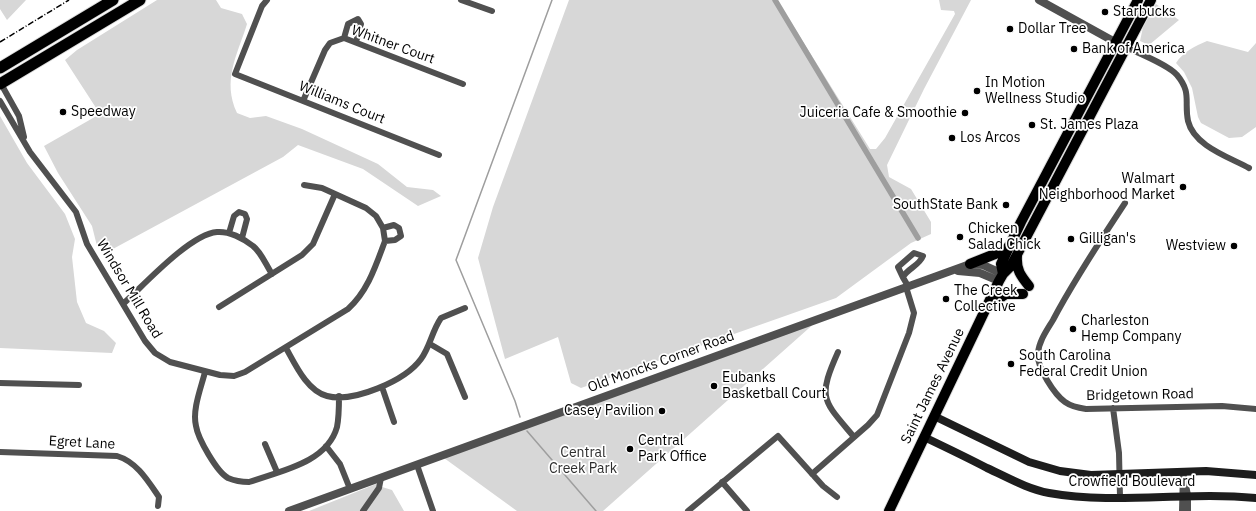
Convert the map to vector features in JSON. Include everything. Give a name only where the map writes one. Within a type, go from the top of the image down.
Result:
[{"type":"highway","points":[[0,68],[113,0]]},
{"type":"highway","points":[[1,83],[140,0]]},
{"type":"main road","name":"Saint James Avenue","points":[[1001,278],[1001,264],[1010,244],[1138,0]]},
{"type":"main road","name":"Saint James Avenue","points":[[888,511],[1001,278],[1011,266],[1151,0]]},
{"type":"main road","points":[[970,264],[1005,250],[1010,244]]},
{"type":"main road","points":[[987,308],[1006,294],[1026,290],[1019,273],[1016,256]]},
{"type":"main road","name":"Crowfield Boulevard","points":[[934,416],[1029,462],[1060,471],[1091,474],[1227,472],[1256,475]]},
{"type":"main road","name":"Crowfield Boulevard","points":[[924,437],[1018,483],[1048,492],[1074,496],[1234,496],[1256,498]]},
{"type":"street","name":"Williams Court","points":[[267,0],[262,6],[235,74],[439,155]]},
{"type":"street","points":[[461,0],[492,11]]},
{"type":"street","points":[[1039,0],[1126,48],[1176,73],[1186,91],[1188,121],[1199,140],[1249,168]]},
{"type":"street","points":[[344,38],[348,24],[358,19],[361,24],[356,42]]},
{"type":"street","name":"Whitner Court","points":[[303,101],[325,50],[330,43],[344,38],[463,84]]},
{"type":"street","name":"Windsor Mill Road","points":[[1,83],[19,116],[22,133],[30,152]]},
{"type":"street","name":"Windsor Mill Road","points":[[0,100],[30,152],[76,212],[87,244],[145,341],[155,353],[170,362],[205,372],[234,376],[245,372],[348,309],[359,299],[384,241]]},
{"type":"street","points":[[304,185],[322,188],[366,208],[376,216],[383,228],[384,241],[395,240],[401,236],[399,228],[394,226],[383,228]]},
{"type":"street","points":[[219,307],[302,255],[313,244],[336,194]]},
{"type":"street","name":"Bridgetown Road","points":[[1125,203],[1063,301],[1041,342],[1037,354],[1040,366],[1046,378],[1065,402],[1075,407],[1086,409],[1222,406],[1256,409]]},
{"type":"street","points":[[229,233],[234,216],[239,212],[245,214],[247,219],[242,238]]},
{"type":"street","points":[[123,304],[152,277],[164,263],[203,236],[216,232],[229,233],[242,238],[255,247],[272,274]]},
{"type":"street","points":[[970,264],[983,265],[1001,278]]},
{"type":"street","name":"Old Moncks Corner Road","points":[[289,511],[970,264]]},
{"type":"street","points":[[952,271],[980,272],[1001,278]]},
{"type":"street","points":[[812,474],[877,415],[909,333],[914,313],[903,277]]},
{"type":"street","points":[[286,348],[301,373],[314,388],[327,396],[359,395],[382,387],[412,370],[430,344],[437,324],[441,318],[465,308]]},
{"type":"street","points":[[430,344],[447,354],[465,397]]},
{"type":"street","points":[[838,352],[824,389],[825,396],[834,412],[854,437]]},
{"type":"street","points":[[205,372],[196,412],[195,426],[201,440],[218,468],[226,477],[237,482],[249,482],[317,456],[332,440],[337,426],[340,396]]},
{"type":"street","points":[[0,383],[79,385]]},
{"type":"street","points":[[382,387],[394,422]]},
{"type":"street","points":[[1112,408],[1119,453],[1120,497]]},
{"type":"street","points":[[688,511],[778,436],[823,486],[837,497]]},
{"type":"street","points":[[265,444],[277,472]]},
{"type":"street","points":[[326,446],[340,464],[350,489]]},
{"type":"street","name":"Egret Lane","points":[[0,452],[117,456],[128,459],[159,497],[158,506]]},
{"type":"street","points":[[417,465],[433,511]]},
{"type":"street","points":[[1183,472],[1188,511]]},
{"type":"street","points":[[363,511],[380,488],[381,478]]},
{"type":"street","points":[[722,482],[747,511]]},
{"type":"street","points":[[1182,511],[1185,496]]},
{"type":"green space","points":[[0,0],[26,0],[7,20],[0,9]]},
{"type":"green space","points":[[157,0],[216,0],[221,8],[242,14],[247,24],[235,58],[231,79],[231,90],[237,113],[250,118],[266,116],[302,129],[378,164],[407,187],[433,190],[441,196],[418,206],[363,169],[298,145],[283,157],[111,250],[97,246],[92,226],[58,173],[44,146],[100,114],[65,60],[77,50]]},
{"type":"green space","points":[[569,0],[777,0],[870,149],[876,149],[885,138],[955,14],[954,11],[941,10],[939,0],[971,0],[924,89],[887,165],[889,177],[911,189],[931,222],[931,234],[911,243],[836,298],[581,388],[571,383],[558,337],[505,359],[478,258],[493,207]]},
{"type":"green space","points":[[1156,4],[1179,20],[1149,45],[1140,41],[1143,27]]},
{"type":"green space","points":[[1207,41],[1248,52],[1256,43],[1256,127],[1242,137],[1229,138],[1201,123],[1198,117],[1192,88],[1184,72],[1176,63],[1190,50]]},
{"type":"green space","points":[[0,116],[27,163],[65,214],[75,239],[72,257],[77,302],[86,323],[104,331],[116,343],[112,353],[0,348]]},
{"type":"green space","name":"Central Creek Park","points":[[817,321],[603,511],[517,511],[444,458]]},
{"type":"green space","points":[[381,482],[382,487],[392,490],[404,511],[309,511]]},
{"type":"waterway","points":[[520,417],[515,401],[456,260],[552,0]]},
{"type":"waterway","points":[[775,0],[918,238]]},
{"type":"waterway","points":[[527,431],[596,511]]},
{"type":"railway","points":[[0,42],[69,0]]},
{"type":"place","name":"Starbucks","points":[[1105,12]]},
{"type":"place","name":"Dollar Tree","points":[[1010,29]]},
{"type":"place","name":"Bank of America","points":[[1074,49]]},
{"type":"place","name":"In Motion Wellness Studio","points":[[977,91]]},
{"type":"place","name":"Speedway","points":[[63,112]]},
{"type":"place","name":"Juiceria Cafe & Smoothie","points":[[965,113]]},
{"type":"place","name":"St. James Plaza","points":[[1032,125]]},
{"type":"place","name":"Los Arcos","points":[[952,138]]},
{"type":"place","name":"Walmart Neighborhood Market","points":[[1183,187]]},
{"type":"place","name":"SouthState Bank","points":[[1006,205]]},
{"type":"place","name":"Chicken Salad Chick","points":[[960,237]]},
{"type":"place","name":"Gilligan's","points":[[1071,239]]},
{"type":"place","name":"Westview","points":[[1234,246]]},
{"type":"place","name":"The Creek Collective","points":[[946,299]]},
{"type":"place","name":"Charleston Hemp Company","points":[[1073,329]]},
{"type":"place","name":"South Carolina Federal Credit Union","points":[[1011,364]]},
{"type":"place","name":"Eubanks Basketball Court","points":[[714,386]]},
{"type":"place","name":"Casey Pavilion","points":[[662,411]]},
{"type":"place","name":"Central Park Office","points":[[630,449]]}]
